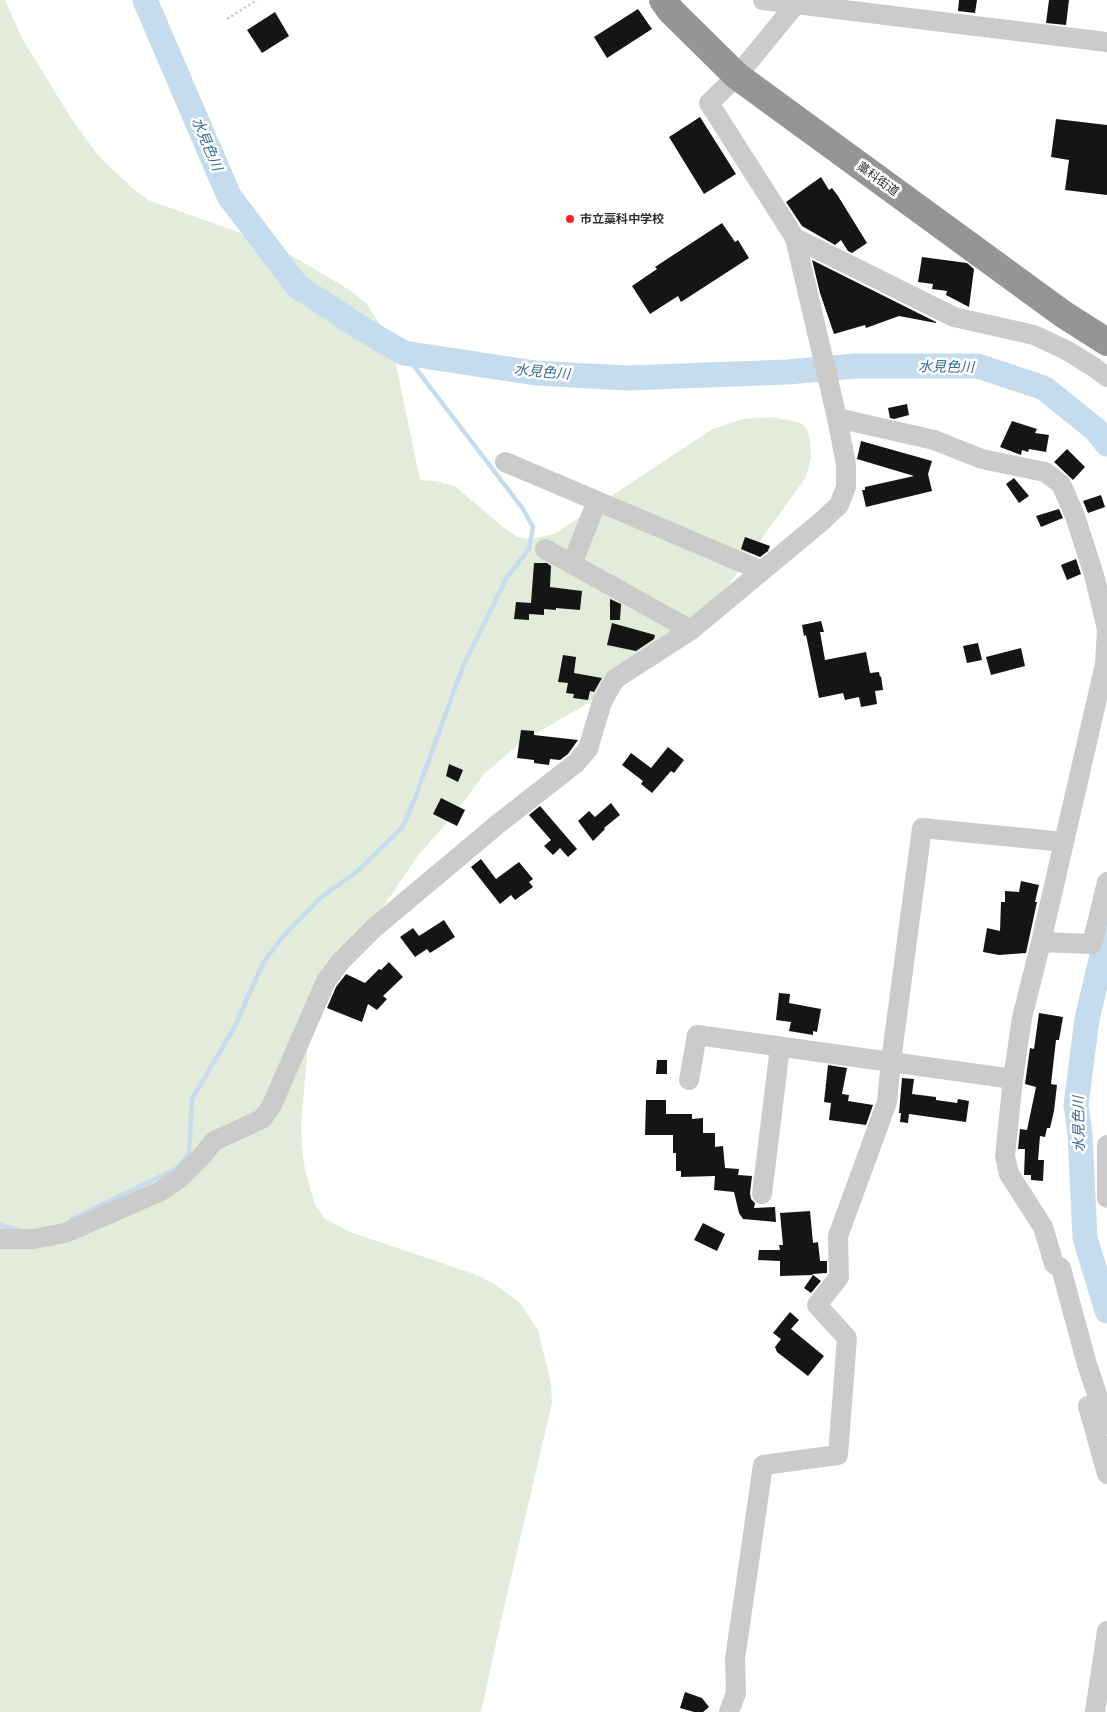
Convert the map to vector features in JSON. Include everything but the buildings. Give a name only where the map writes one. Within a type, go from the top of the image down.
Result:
[{"type":"highway","name":"藁科街道","points":[[663,0],[671,11],[737,76],[1063,314],[1107,342]]},
{"type":"street","points":[[763,0],[1107,42]]},
{"type":"street","points":[[0,1239],[34,1239],[65,1233],[161,1191],[179,1179],[214,1141],[262,1119],[271,1107],[326,981],[341,961],[374,928],[498,824],[576,763],[588,749],[602,702],[615,679],[691,630],[838,506],[846,487],[846,464],[795,238],[709,103],[737,76],[796,4]]},
{"type":"street","points":[[795,238],[954,317],[1034,335],[1068,351],[1107,377]]},
{"type":"street","points":[[834,410],[934,440],[982,459],[1045,472],[1061,484],[1075,516],[1094,575],[1107,629],[1104,664],[1022,1018],[1005,1156],[1009,1174],[1042,1227],[1054,1264],[1059,1314],[1107,1474]]},
{"type":"street","points":[[505,462],[762,571]]},
{"type":"street","points":[[572,564],[597,501]]},
{"type":"street","points":[[545,549],[691,630]]},
{"type":"street","points":[[729,1712],[736,1692],[735,1659],[763,1465],[838,1454],[847,1338],[817,1305],[839,1277],[838,1236],[887,1102],[922,828],[1064,842]]},
{"type":"street","points":[[1041,942],[1092,944],[1107,882]]},
{"type":"street","points":[[689,1080],[698,1035],[1013,1079]]},
{"type":"street","points":[[762,1194],[780,1047]]},
{"type":"street","points":[[1107,1145],[1107,1198]]},
{"type":"street","points":[[1054,1264],[1061,1268],[1086,1361],[1107,1424]]},
{"type":"street","points":[[1095,1712],[1107,1631]]},
{"type":"path","points":[[227,19],[257,0]]},
{"type":"green space","points":[[0,0],[5,0],[22,38],[71,118],[97,154],[131,187],[148,200],[238,232],[289,254],[348,289],[366,303],[391,341],[420,480],[435,481],[455,486],[504,528],[518,537],[531,539],[554,534],[711,430],[742,419],[773,417],[801,423],[807,429],[811,457],[806,477],[695,632],[593,700],[520,743],[484,774],[453,816],[419,854],[320,1000],[309,1033],[301,1125],[302,1145],[305,1170],[315,1204],[324,1218],[350,1232],[477,1275],[496,1285],[520,1303],[538,1330],[551,1383],[552,1403],[481,1712],[0,1712]]},
{"type":"waterway","name":"水見色川","points":[[145,0],[229,196],[297,286],[361,328],[404,353],[535,373],[627,378],[788,372],[855,366],[978,366],[1044,388],[1096,430],[1107,444]]},
{"type":"waterway","points":[[72,1219],[176,1169],[189,1154],[192,1099],[234,1028],[263,963],[285,934],[319,899],[359,870],[402,828],[414,801],[463,666],[507,577],[529,549],[533,527],[523,509],[404,353]]},
{"type":"waterway","name":"水見色川","points":[[1107,935],[1087,1019],[1076,1105],[1080,1134],[1085,1238],[1107,1311]]},
{"type":"waterway","points":[[0,1225],[18,1230]]},
{"type":"place","name":"市立藁科中学校","points":[[570,219]]}]
